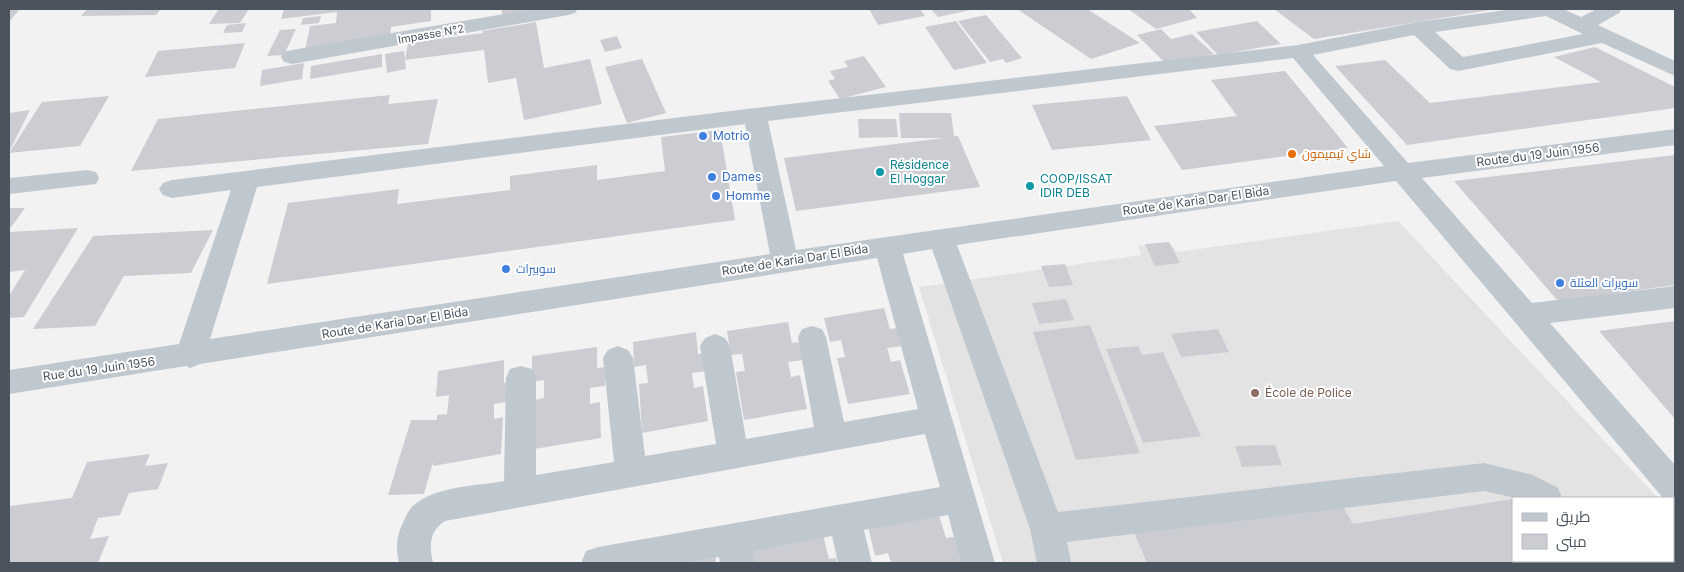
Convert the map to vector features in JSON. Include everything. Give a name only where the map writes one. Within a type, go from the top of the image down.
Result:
[{"type":"street","name":"Impasse N°2","points":[[292,57],[568,9]]},
{"type":"street","points":[[172,189],[755,114],[1298,52],[1418,28],[1548,9],[1675,69]]},
{"type":"street","points":[[1582,25],[1612,9]]},
{"type":"street","points":[[1418,28],[1458,64],[1604,36]]},
{"type":"street","points":[[1298,52],[1675,488]]},
{"type":"street","points":[[755,114],[785,262]]},
{"type":"street","name":"Route du 19 Juin 1956","points":[[1401,172],[1675,137]]},
{"type":"street","name":"Route de Karia Dar El Bida","points":[[190,356],[886,246],[1401,172]]},
{"type":"street","points":[[9,186],[87,178]]},
{"type":"street","points":[[190,356],[247,180]]},
{"type":"street","points":[[940,238],[1047,529],[1054,563]]},
{"type":"street","points":[[886,246],[978,563]]},
{"type":"street","points":[[1525,315],[1675,297]]},
{"type":"street","points":[[812,337],[832,437]]},
{"type":"street","points":[[715,346],[733,454]]},
{"type":"street","name":"Rue du 19 Juin 1956","points":[[9,382],[190,356]]},
{"type":"street","points":[[618,358],[631,473]]},
{"type":"street","points":[[520,492],[521,378]]},
{"type":"street","points":[[416,563],[414,542],[417,530],[423,518],[440,507],[935,419]]},
{"type":"street","points":[[1047,529],[1484,477],[1521,485],[1544,497]]},
{"type":"street","points":[[611,562],[736,551],[845,519],[959,498]]},
{"type":"street","points":[[845,519],[855,563]]},
{"type":"shaded area","name":"École de Police","points":[[1398,221],[1657,497],[1512,497],[1512,562],[1674,562],[1674,516],[1675,563],[1003,563],[919,287],[1141,255],[1138,246],[1169,242],[1177,252]]},
{"type":"building","points":[[9,9],[20,9],[9,22]]},
{"type":"building","points":[[87,9],[161,9],[156,15],[81,16]]},
{"type":"building","points":[[219,9],[249,9],[240,23],[209,24]]},
{"type":"building","points":[[284,9],[431,9],[431,21],[391,27],[390,38],[305,50],[310,26],[336,23],[337,12],[281,19]]},
{"type":"building","points":[[502,9],[558,9],[558,11],[502,18]]},
{"type":"building","points":[[869,9],[920,9],[925,16],[878,25]]},
{"type":"building","points":[[931,9],[971,9],[971,10],[938,17]]},
{"type":"building","points":[[1017,9],[1087,9],[1140,43],[1091,59]]},
{"type":"building","points":[[1128,9],[1189,9],[1197,18],[1156,29]]},
{"type":"building","points":[[1274,9],[1491,9],[1491,10],[1314,39]]},
{"type":"building","points":[[986,15],[1022,58],[1006,63],[1003,59],[990,62],[958,21]]},
{"type":"building","points":[[321,16],[319,23],[301,25],[303,18]]},
{"type":"building","points":[[956,21],[987,63],[954,70],[925,27]]},
{"type":"building","points":[[1257,21],[1281,44],[1218,55],[1196,32]]},
{"type":"building","points":[[536,22],[544,68],[590,59],[602,104],[524,120],[516,78],[488,83],[484,50],[405,60],[408,43],[483,33],[482,31]]},
{"type":"building","points":[[246,23],[242,32],[223,33],[227,25]]},
{"type":"building","points":[[296,29],[284,55],[267,56],[280,30]]},
{"type":"building","points":[[1161,29],[1171,39],[1192,34],[1214,54],[1167,65],[1137,35]]},
{"type":"building","points":[[617,36],[622,48],[605,52],[600,40]]},
{"type":"building","points":[[245,43],[235,68],[145,77],[158,51]]},
{"type":"building","points":[[1595,47],[1675,87],[1675,108],[1407,145],[1335,66],[1385,60],[1430,103],[1601,82],[1554,57]]},
{"type":"building","points":[[404,51],[406,69],[387,73],[385,54]]},
{"type":"building","points":[[382,54],[382,67],[310,79],[311,66]]},
{"type":"building","points":[[864,56],[886,87],[840,99],[828,81],[835,79],[830,71],[848,67],[844,61]]},
{"type":"building","points":[[642,59],[666,113],[627,123],[605,67]]},
{"type":"building","points":[[304,63],[302,79],[260,86],[262,70]]},
{"type":"building","points":[[1285,71],[1348,148],[1182,170],[1154,126],[1237,116],[1211,80]]},
{"type":"building","points":[[390,95],[388,104],[438,99],[428,144],[131,171],[158,119]]},
{"type":"building","points":[[109,96],[80,146],[9,153],[42,102]]},
{"type":"building","points":[[1127,96],[1151,140],[1052,150],[1032,105]]},
{"type":"building","points":[[30,110],[9,152],[9,113]]},
{"type":"building","name":"Résidence El Hoggar","points":[[899,113],[951,113],[954,136],[958,136],[980,187],[796,211],[784,158],[944,138],[901,138]]},
{"type":"building","points":[[858,119],[896,119],[898,137],[859,138]]},
{"type":"building","points":[[720,130],[735,220],[267,284],[288,203],[399,189],[397,204],[510,190],[510,176],[597,165],[597,180],[665,171],[661,137]]},
{"type":"building","points":[[1675,155],[1675,285],[1558,301],[1454,181]]},
{"type":"building","points":[[9,208],[25,208],[9,230]]},
{"type":"building","points":[[78,228],[24,317],[9,318],[9,296],[25,270],[9,272],[9,232]]},
{"type":"building","points":[[213,230],[191,273],[124,276],[95,326],[33,329],[93,236]]},
{"type":"building","points":[[1169,242],[1180,263],[1155,266],[1145,244]]},
{"type":"building","points":[[1065,264],[1073,285],[1049,287],[1041,266]]},
{"type":"building","points":[[1066,299],[1074,320],[1039,324],[1032,303]]},
{"type":"building","points":[[884,308],[890,329],[896,328],[902,346],[887,348],[891,362],[900,360],[910,394],[848,404],[837,358],[845,357],[841,340],[830,342],[824,318]]},
{"type":"building","points":[[1675,321],[1675,419],[1599,331]]},
{"type":"building","points":[[788,322],[792,343],[799,342],[803,360],[788,362],[791,377],[800,375],[807,409],[744,420],[736,372],[745,371],[742,354],[731,355],[727,331]]},
{"type":"building","points":[[1090,325],[1140,453],[1076,460],[1033,332]]},
{"type":"building","points":[[1218,329],[1229,352],[1181,357],[1171,334]]},
{"type":"building","points":[[696,332],[698,354],[705,353],[708,371],[692,373],[694,388],[703,386],[708,421],[642,433],[639,384],[648,383],[646,365],[634,367],[633,342]]},
{"type":"building","points":[[1138,346],[1142,355],[1163,352],[1201,436],[1143,443],[1106,349]]},
{"type":"building","points":[[597,347],[597,368],[605,367],[605,386],[590,388],[590,404],[600,402],[601,438],[534,449],[535,400],[544,398],[544,380],[532,382],[532,356]]},
{"type":"building","points":[[504,360],[504,383],[511,382],[510,401],[494,404],[494,419],[503,417],[501,454],[433,466],[433,462],[424,494],[388,495],[411,420],[437,420],[437,415],[447,414],[449,395],[436,397],[438,371]]},
{"type":"building","points":[[1275,445],[1282,465],[1242,467],[1235,446]]},
{"type":"building","points":[[150,454],[145,466],[168,463],[158,489],[129,493],[120,515],[98,518],[90,539],[109,536],[98,563],[9,563],[9,506],[72,498],[87,462]]},
{"type":"building","points":[[1512,499],[1512,562],[1568,563],[1147,563],[1134,532],[1339,500],[1353,524]]},
{"type":"building","points":[[937,509],[946,538],[954,537],[961,562],[891,563],[888,553],[875,556],[867,523]]},
{"type":"building","points":[[822,530],[829,559],[836,558],[837,563],[753,563],[750,544]]},
{"type":"building","points":[[715,548],[716,563],[639,562]]},
{"type":"place","name":"Motrio","points":[[703,136]]},
{"type":"place","name":"شاي تيميمون","points":[[1292,154]]},
{"type":"place","name":"Résidence El Hoggar","points":[[880,172]]},
{"type":"place","name":"Dames","points":[[712,177]]},
{"type":"place","name":"COOP/ISSAT IDIR DEB","points":[[1030,186]]},
{"type":"place","name":"Homme","points":[[716,196]]},
{"type":"place","name":"سوبيرات","points":[[506,269]]},
{"type":"place","name":"سويرات العئلة","points":[[1560,283]]},
{"type":"place","name":"École de Police","points":[[1255,393]]}]
